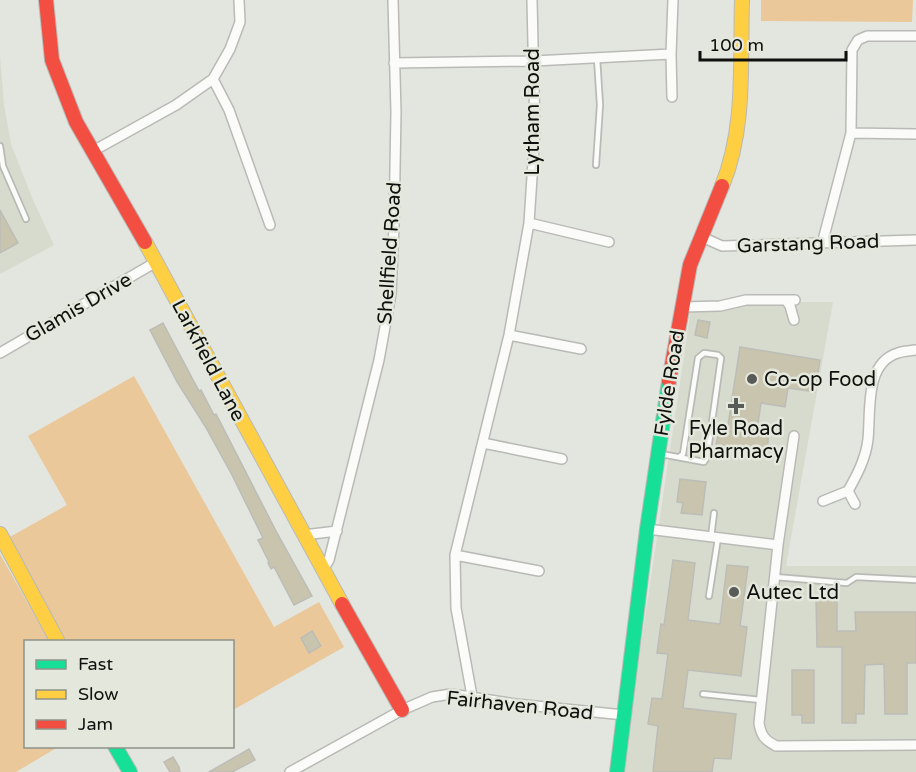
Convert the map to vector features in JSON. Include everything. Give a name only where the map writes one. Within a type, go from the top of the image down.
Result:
[{"type":"main road","name":"Larkfield Lane","points":[[46,0],[52,60],[76,122],[156,262],[322,570],[402,710]]},
{"type":"main road","name":"Fylde Road","points":[[617,772],[647,529],[682,307],[690,265],[729,169],[739,121],[742,0]]},
{"type":"main road","points":[[0,534],[57,640]]},
{"type":"main road","points":[[116,748],[130,772]]},
{"type":"street","points":[[93,151],[176,105],[213,79],[230,49],[240,22],[239,0]]},
{"type":"street","name":"Shellfield Road","points":[[322,570],[329,560],[337,531],[379,360],[391,294],[396,112],[393,0]]},
{"type":"street","name":"Lytham Road","points":[[472,696],[456,608],[455,555],[509,335],[529,224],[535,131],[532,0]]},
{"type":"street","points":[[672,97],[671,54],[674,0]]},
{"type":"street","points":[[822,244],[851,133],[852,50],[858,40],[867,36],[916,36]]},
{"type":"street","points":[[394,63],[534,61],[671,54]]},
{"type":"street","points":[[213,79],[228,110],[270,225]]},
{"type":"street","points":[[851,133],[916,134]]},
{"type":"street","points":[[529,224],[609,242]]},
{"type":"street","name":"Garstang Road","points":[[702,237],[722,246],[916,240]]},
{"type":"street","name":"Glamis Drive","points":[[0,353],[156,262]]},
{"type":"street","points":[[682,307],[720,306],[746,300],[791,300],[790,306],[794,320]]},
{"type":"street","points":[[509,335],[581,349]]},
{"type":"street","points":[[823,501],[848,491],[860,468],[868,441],[875,374],[880,364],[897,353],[916,350]]},
{"type":"street","points":[[794,436],[778,545],[761,700],[760,733],[765,740],[776,746],[916,745]]},
{"type":"street","points":[[483,443],[562,459]]},
{"type":"street","points":[[848,491],[855,504]]},
{"type":"street","points":[[647,529],[778,545]]},
{"type":"street","points":[[304,535],[337,531]]},
{"type":"street","points":[[455,555],[539,571]]},
{"type":"street","name":"Fairhaven Road","points":[[290,772],[402,710],[432,697],[450,693],[516,704],[624,715]]},
{"type":"lane","points":[[596,165],[600,105],[597,58]]},
{"type":"lane","points":[[0,146],[3,166],[26,219]]},
{"type":"lane","points":[[658,453],[704,462],[707,457],[721,358],[718,355],[704,353],[698,358],[683,454],[679,457]]},
{"type":"lane","points":[[709,596],[715,538],[714,513]]},
{"type":"lane","points":[[775,577],[847,583],[856,578],[916,580]]},
{"type":"lane","points":[[703,694],[761,700]]},
{"type":"shaded area","points":[[761,0],[913,0],[912,22],[761,21]]},
{"type":"shaded area","points":[[0,56],[4,105],[11,144],[54,245],[0,274]]},
{"type":"shaded area","points":[[692,302],[833,302],[786,566],[916,566],[916,772],[622,772]]},
{"type":"shaded area","points":[[134,376],[274,627],[319,602],[344,647],[234,709],[234,640],[64,640],[8,538],[67,505],[28,436]]},
{"type":"shaded area","points":[[0,554],[48,640],[24,640],[24,748],[56,748],[16,772],[0,772]]},
{"type":"building","points":[[0,210],[18,243],[0,253]]},
{"type":"building","points":[[698,320],[710,322],[707,338],[695,335]]},
{"type":"building","points":[[163,323],[199,391],[201,390],[214,415],[216,414],[312,596],[294,605],[274,567],[271,569],[258,540],[263,538],[232,475],[177,382],[150,330]]},
{"type":"building","points":[[740,347],[820,360],[815,392],[788,388],[785,407],[761,403],[757,430],[769,432],[767,451],[753,449],[751,459],[735,456],[736,449],[716,446],[720,424],[728,425]]},
{"type":"building","points":[[680,479],[706,482],[702,515],[681,513],[683,503],[677,502]]},
{"type":"building","points":[[673,560],[695,563],[688,620],[720,624],[727,565],[748,567],[740,626],[747,627],[741,676],[688,670],[683,708],[736,714],[731,759],[714,758],[712,772],[653,772],[658,726],[648,724],[652,698],[662,699],[668,654],[657,653],[661,624],[664,625]]},
{"type":"building","points":[[816,598],[837,598],[837,631],[856,631],[855,612],[916,612],[916,663],[907,663],[907,714],[885,714],[884,664],[865,665],[864,714],[856,714],[856,723],[842,723],[842,647],[817,647]]},
{"type":"building","points":[[312,631],[321,646],[309,653],[301,638]]},
{"type":"building","points":[[792,670],[814,670],[814,723],[802,723],[802,715],[792,715]]},
{"type":"building","points":[[249,749],[255,760],[232,772],[209,772]]},
{"type":"building","points":[[173,757],[180,772],[170,772],[164,762]]},
{"type":"traffic: fast","points":[[617,772],[647,529],[669,381]]},
{"type":"traffic: fast","points":[[116,748],[130,772]]},
{"type":"traffic: slow","points":[[722,186],[730,164],[738,118],[742,0]]},
{"type":"traffic: slow","points":[[145,242],[342,604]]},
{"type":"traffic: slow","points":[[0,534],[57,640]]},
{"type":"traffic: jam","points":[[46,0],[52,60],[76,122],[145,242]]},
{"type":"traffic: jam","points":[[669,381],[690,265],[722,186]]},
{"type":"traffic: jam","points":[[342,604],[402,710]]},
{"type":"place","name":"Co-op Food","points":[[752,379]]},
{"type":"place","name":"Fyle Road Pharmacy","points":[[736,406]]},
{"type":"place","name":"Autec Ltd","points":[[734,592]]}]
